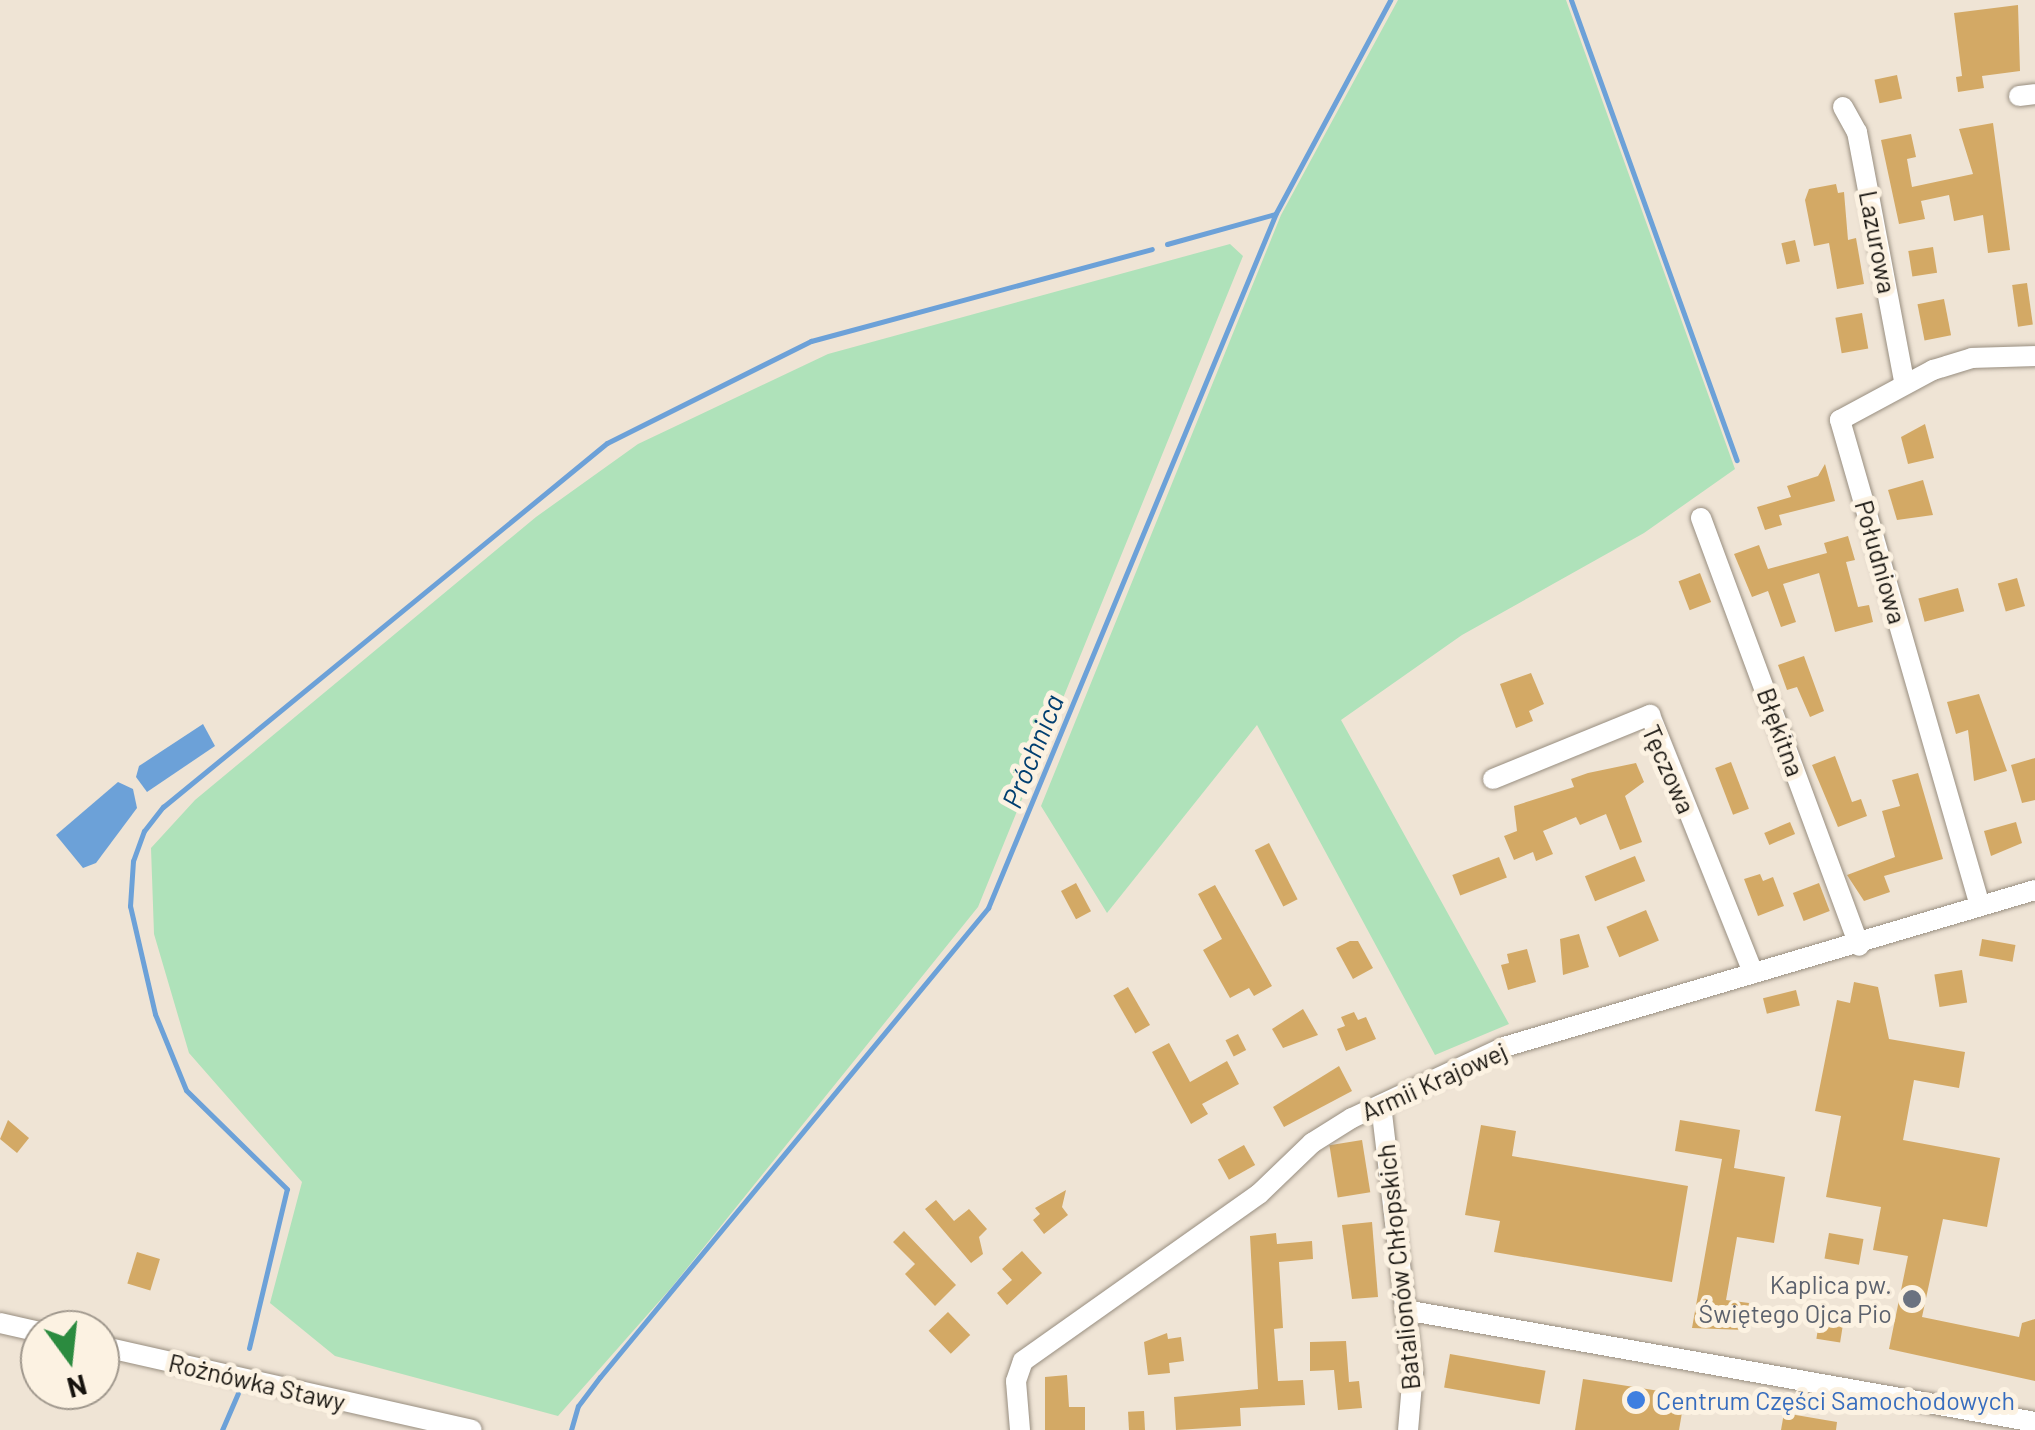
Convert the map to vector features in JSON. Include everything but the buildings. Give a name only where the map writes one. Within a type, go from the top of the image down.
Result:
[{"type":"street","name":"Lazurowa","points":[[1843,106],[1857,132],[1904,381]]},
{"type":"street","name":"Południowa","points":[[1980,906],[1840,420],[1904,381],[1972,358],[2035,356]]},
{"type":"street","name":"Błękitna","points":[[1702,518],[1860,946]]},
{"type":"street","name":"Tęczowa","points":[[1493,779],[1650,715],[1753,973]]},
{"type":"street","name":"Armii Krajowej","points":[[1020,1430],[1016,1381],[1023,1361],[1259,1194],[1312,1143],[1381,1105],[1493,1051],[1753,973],[1860,946],[2035,890]]},
{"type":"street","name":"Batalionów Chłopskich","points":[[1381,1105],[1414,1372],[1408,1430]]},
{"type":"street","points":[[1405,1310],[2035,1422]]},
{"type":"street","name":"Rożnówka Stawy","points":[[120,1351],[472,1430]]},
{"type":"green space","points":[[1398,0],[1566,0],[1735,469],[1644,533],[1462,635],[1341,720],[1509,1024],[1435,1055],[1257,725],[1107,913],[1041,806],[1281,215]]},
{"type":"green space","points":[[1230,244],[1243,256],[978,907],[671,1288],[558,1416],[335,1356],[270,1303],[302,1182],[189,1053],[154,934],[151,848],[195,800],[536,517],[638,444],[828,354]]},
{"type":"water","points":[[203,724],[215,746],[147,792],[136,777],[139,766]]},
{"type":"water","points":[[118,782],[133,789],[137,808],[96,863],[83,868],[56,835]]},
{"type":"waterway","name":"Próchnica","points":[[571,1430],[578,1406],[600,1377],[988,908],[1276,213],[1390,0]]},
{"type":"waterway","points":[[1571,0],[1737,460]]},
{"type":"waterway","points":[[1167,244],[1275,214]]},
{"type":"waterway","points":[[249,1348],[287,1189],[186,1090],[155,1014],[130,906],[133,861],[144,831],[163,807],[607,443],[811,341],[1152,249]]},
{"type":"waterway","points":[[222,1430],[238,1393]]},
{"type":"place","name":"Kaplica pw. Świętego Ojca Pio","points":[[1912,1299]]},
{"type":"place","name":"Centrum Części Samochodowych","points":[[1636,1400]]}]
